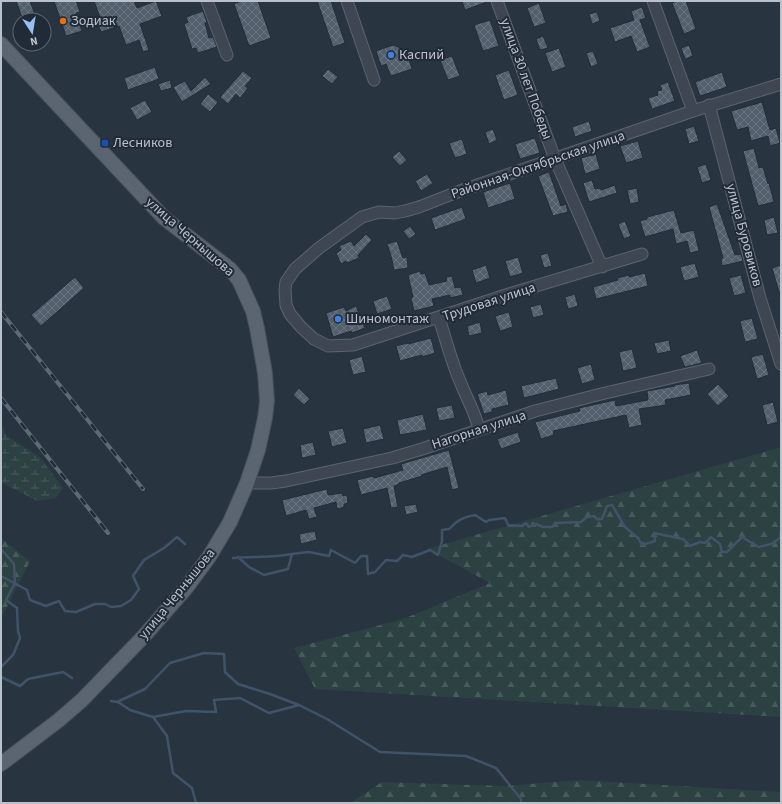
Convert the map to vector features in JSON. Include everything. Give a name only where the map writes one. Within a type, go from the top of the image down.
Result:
[{"type":"main road","name":"улица Чернышова","points":[[1,44],[164,218],[230,269],[239,280],[247,295],[256,322],[267,401],[262,434],[247,483],[222,536],[186,588],[144,636],[82,700],[60,720],[1,764]]},
{"type":"street","points":[[207,1],[227,55]]},
{"type":"street","points":[[347,1],[374,80]]},
{"type":"street","name":"улица 30 лет Победы","points":[[497,1],[555,159],[602,267]]},
{"type":"street","points":[[653,1],[693,111]]},
{"type":"street","name":"Районная-Октябрьская улица","points":[[304,260],[338,233],[362,217],[379,212],[395,213],[405,211],[693,111],[781,84]]},
{"type":"street","name":"улица Буровиков","points":[[710,106],[760,298],[781,364]]},
{"type":"street","name":"Трудовая улица","points":[[304,260],[295,269],[286,282],[286,305],[295,320],[308,334],[321,343],[333,346],[353,345],[509,294],[642,254]]},
{"type":"street","points":[[439,318],[454,365],[477,419],[479,430]]},
{"type":"street","name":"Нагорная улица","points":[[247,483],[271,483],[392,458],[535,411],[709,369]]},
{"type":"green space","points":[[1,424],[7,436],[39,456],[63,488],[56,498],[37,501],[1,482]]},
{"type":"green space","points":[[781,447],[781,717],[315,689],[294,648],[403,619],[490,583],[427,549]]},
{"type":"green space","points":[[1,538],[30,561],[3,615],[1,616]]},
{"type":"green space","points":[[578,780],[781,792],[781,803],[350,803],[382,782],[504,786]]},
{"type":"building","points":[[16,1],[30,1],[34,12],[20,12]]},
{"type":"building","points":[[54,1],[76,1],[80,12],[76,13],[82,31],[66,36]]},
{"type":"building","points":[[94,1],[134,1],[137,8],[156,1],[162,16],[140,24],[149,50],[143,52],[139,40],[126,45],[119,26],[101,32],[98,24],[102,23]]},
{"type":"building","points":[[241,1],[258,1],[271,38],[249,46],[234,4]]},
{"type":"building","points":[[317,1],[331,1],[345,43],[333,47]]},
{"type":"building","points":[[462,1],[486,1],[487,2],[465,10]]},
{"type":"building","points":[[677,1],[686,1],[696,29],[684,34],[672,3]]},
{"type":"building","points":[[539,3],[546,23],[534,27],[527,8]]},
{"type":"building","points":[[642,7],[646,18],[640,20],[650,47],[637,52],[631,36],[615,42],[610,28],[634,20],[631,11]]},
{"type":"building","points":[[203,11],[207,22],[205,23],[209,38],[213,37],[217,47],[198,53],[196,48],[192,49],[184,24],[188,22],[186,17]]},
{"type":"building","points":[[597,12],[600,21],[592,24],[589,14]]},
{"type":"building","points":[[490,20],[499,46],[483,51],[474,25]]},
{"type":"building","points":[[543,36],[548,48],[540,50],[536,39]]},
{"type":"building","points":[[393,45],[406,50],[412,69],[391,76],[386,64],[381,66],[376,51]]},
{"type":"building","points":[[689,45],[693,56],[685,59],[681,48]]},
{"type":"building","points":[[559,48],[566,67],[552,72],[545,53]]},
{"type":"building","points":[[593,51],[598,64],[591,67],[586,53]]},
{"type":"building","points":[[452,56],[460,76],[448,80],[440,60]]},
{"type":"building","points":[[155,67],[159,79],[128,90],[124,78]]},
{"type":"building","points":[[328,69],[338,77],[332,84],[322,76]]},
{"type":"building","points":[[509,70],[518,95],[504,100],[495,75]]},
{"type":"building","points":[[243,71],[252,78],[245,86],[248,88],[240,98],[236,94],[228,104],[220,97]]},
{"type":"building","points":[[722,72],[727,87],[700,96],[695,82]]},
{"type":"building","points":[[205,77],[211,84],[182,102],[173,87],[185,81],[191,91]]},
{"type":"building","points":[[170,80],[172,88],[161,91],[158,84]]},
{"type":"building","points":[[668,82],[675,101],[652,109],[648,98],[658,95],[657,91],[662,90],[660,85]]},
{"type":"building","points":[[208,94],[218,102],[210,112],[200,104]]},
{"type":"building","points":[[145,100],[152,112],[137,120],[130,108]]},
{"type":"building","points":[[762,102],[770,130],[776,128],[780,143],[770,146],[768,136],[751,141],[748,127],[737,130],[731,111]]},
{"type":"building","points":[[589,121],[592,131],[575,137],[572,127]]},
{"type":"building","points":[[694,126],[699,141],[689,144],[685,129]]},
{"type":"building","points":[[493,129],[497,140],[489,144],[485,132]]},
{"type":"building","points":[[535,138],[540,153],[520,159],[515,144]]},
{"type":"building","points":[[462,139],[467,154],[455,158],[449,143]]},
{"type":"building","points":[[638,141],[643,158],[626,163],[620,146]]},
{"type":"building","points":[[754,148],[759,168],[763,167],[774,202],[758,206],[743,151]]},
{"type":"building","points":[[399,151],[407,160],[400,166],[392,157]]},
{"type":"building","points":[[596,154],[600,169],[585,174],[581,158]]},
{"type":"building","points":[[706,164],[711,180],[702,183],[697,167]]},
{"type":"building","points":[[549,172],[561,206],[566,204],[568,212],[553,216],[538,176]]},
{"type":"building","points":[[427,174],[433,183],[421,191],[415,181]]},
{"type":"building","points":[[592,180],[595,189],[600,188],[601,190],[615,185],[617,193],[589,202],[583,183]]},
{"type":"building","points":[[510,183],[515,199],[488,208],[483,192]]},
{"type":"building","points":[[637,188],[639,202],[630,204],[627,190]]},
{"type":"building","points":[[717,204],[735,255],[741,254],[743,261],[722,266],[721,259],[723,258],[709,207]]},
{"type":"building","points":[[462,207],[466,219],[435,230],[431,218]]},
{"type":"building","points":[[674,210],[681,233],[694,230],[699,251],[690,253],[687,241],[676,244],[673,229],[645,237],[640,221],[647,219],[647,217]]},
{"type":"building","points":[[774,217],[778,233],[767,235],[764,220]]},
{"type":"building","points":[[625,221],[631,236],[624,239],[618,224]]},
{"type":"building","points":[[410,226],[416,234],[409,239],[403,231]]},
{"type":"building","points":[[366,234],[372,240],[358,255],[359,258],[347,263],[346,261],[341,264],[336,253],[341,250],[339,246],[351,241],[354,246]]},
{"type":"building","points":[[397,241],[403,258],[407,257],[408,268],[394,270],[387,244]]},
{"type":"building","points":[[548,253],[552,266],[544,268],[540,255]]},
{"type":"building","points":[[518,257],[523,273],[510,277],[505,261]]},
{"type":"building","points":[[695,263],[699,277],[684,281],[680,267]]},
{"type":"building","points":[[486,265],[490,278],[476,283],[472,270]]},
{"type":"building","points":[[781,265],[781,291],[779,292],[772,268]]},
{"type":"building","points":[[420,271],[421,274],[425,273],[429,285],[447,281],[446,277],[452,276],[455,288],[461,287],[463,295],[450,298],[450,295],[432,299],[434,306],[414,311],[411,298],[413,297],[408,275]]},
{"type":"building","points":[[645,273],[648,286],[596,299],[593,287],[618,280],[617,278]]},
{"type":"building","points":[[741,275],[746,293],[734,296],[729,278]]},
{"type":"building","points":[[75,277],[84,288],[41,326],[31,315]]},
{"type":"building","points":[[575,294],[578,306],[568,309],[565,297]]},
{"type":"building","points":[[387,296],[392,309],[377,314],[373,301]]},
{"type":"building","points":[[541,304],[544,315],[533,318],[530,307]]},
{"type":"building","points":[[356,306],[365,328],[352,333],[351,331],[333,337],[326,313],[344,307],[346,311]]},
{"type":"building","points":[[509,312],[513,327],[500,331],[495,316]]},
{"type":"building","points":[[752,318],[758,339],[745,342],[740,321]]},
{"type":"building","points":[[480,322],[482,333],[469,336],[467,326]]},
{"type":"building","points":[[431,338],[435,353],[400,361],[396,346]]},
{"type":"building","points":[[669,340],[671,351],[657,354],[654,343]]},
{"type":"building","points":[[632,349],[637,368],[623,371],[619,352]]},
{"type":"building","points":[[697,350],[702,363],[685,367],[680,356]]},
{"type":"building","points":[[763,354],[769,375],[757,379],[751,357]]},
{"type":"building","points":[[362,356],[366,372],[353,375],[349,360]]},
{"type":"building","points":[[591,364],[595,380],[582,384],[577,368]]},
{"type":"building","points":[[556,378],[559,389],[524,398],[521,386]]},
{"type":"building","points":[[689,383],[691,395],[665,400],[666,405],[639,409],[642,425],[629,428],[626,415],[553,431],[554,435],[541,439],[535,422],[580,411],[579,408],[615,400],[616,406],[648,400],[647,391]]},
{"type":"building","points":[[718,384],[729,396],[718,406],[707,394]]},
{"type":"building","points":[[299,388],[310,399],[304,405],[293,395]]},
{"type":"building","points":[[506,390],[509,405],[492,409],[492,412],[484,414],[477,394],[487,391],[488,395]]},
{"type":"building","points":[[773,402],[778,422],[767,425],[762,405]]},
{"type":"building","points":[[452,405],[455,418],[439,421],[436,408]]},
{"type":"building","points":[[423,414],[427,430],[400,435],[397,420]]},
{"type":"building","points":[[380,425],[384,439],[366,443],[363,429]]},
{"type":"building","points":[[343,428],[347,443],[332,447],[328,431]]},
{"type":"building","points":[[518,432],[521,442],[501,449],[497,439]]},
{"type":"building","points":[[313,442],[316,455],[302,458],[300,445]]},
{"type":"building","points":[[449,450],[459,488],[452,490],[447,467],[421,475],[422,476],[394,486],[398,507],[391,508],[387,488],[361,495],[357,480],[373,476],[374,478],[403,470],[401,464]]},
{"type":"building","points":[[327,489],[328,495],[342,493],[343,496],[347,495],[348,503],[344,504],[344,507],[337,509],[336,502],[314,508],[317,517],[309,519],[306,510],[286,516],[282,500]]},
{"type":"building","points":[[416,504],[418,512],[406,515],[404,506]]},
{"type":"building","points":[[315,531],[317,540],[301,544],[299,534]]},
{"type":"waterway","points":[[238,557],[249,567],[264,575],[288,569],[292,554],[309,552],[329,556],[331,550],[355,563],[361,556],[367,556],[368,574],[375,572],[386,560],[397,561],[403,555],[412,557],[430,550],[438,555],[442,541],[442,530],[449,529],[458,521],[467,517],[475,515],[486,522],[489,520],[505,518],[508,525],[522,526],[526,523],[529,527],[536,524],[543,527],[552,527],[556,523],[581,522],[587,517],[594,516],[597,519],[602,519],[607,506],[612,505],[625,527],[638,538],[642,545],[655,541],[654,533],[683,539],[690,546],[700,542],[705,543],[711,537],[720,544],[722,552],[727,552],[742,537],[759,547],[771,544],[780,538],[781,532]]},
{"type":"waterway","points":[[1,576],[27,590],[30,600],[46,606],[59,601],[65,611],[76,612],[95,604],[105,604],[111,607],[121,606],[131,600],[139,589],[133,576],[144,560],[164,548],[177,537],[185,544]]},
{"type":"waterway","points":[[1,549],[14,564],[15,583],[6,600],[17,608],[18,631],[20,638],[13,655],[1,667]]},
{"type":"waterway","points":[[233,558],[292,554]]},
{"type":"waterway","points":[[111,701],[117,702],[145,689],[170,663],[204,653],[224,654],[225,672],[238,684],[299,705],[327,719],[380,752],[466,756],[496,768],[521,799],[521,803]]},
{"type":"waterway","points":[[1,677],[20,686],[28,679],[63,672],[72,678]]},
{"type":"waterway","points":[[153,717],[186,711],[216,712],[214,700],[240,698],[269,713],[299,705]]},
{"type":"waterway","points":[[118,702],[130,710],[153,717],[167,736],[173,773],[192,788],[196,803]]},
{"type":"railway","points":[[1,312],[143,489]]},
{"type":"railway","points":[[1,398],[108,533]]},
{"type":"place","name":"Зодиак","points":[[63,21]]},
{"type":"place","name":"Каспий","points":[[391,55]]},
{"type":"place","name":"Лесников","points":[[105,143]]},
{"type":"place","name":"Шиномонтаж","points":[[338,319]]}]
